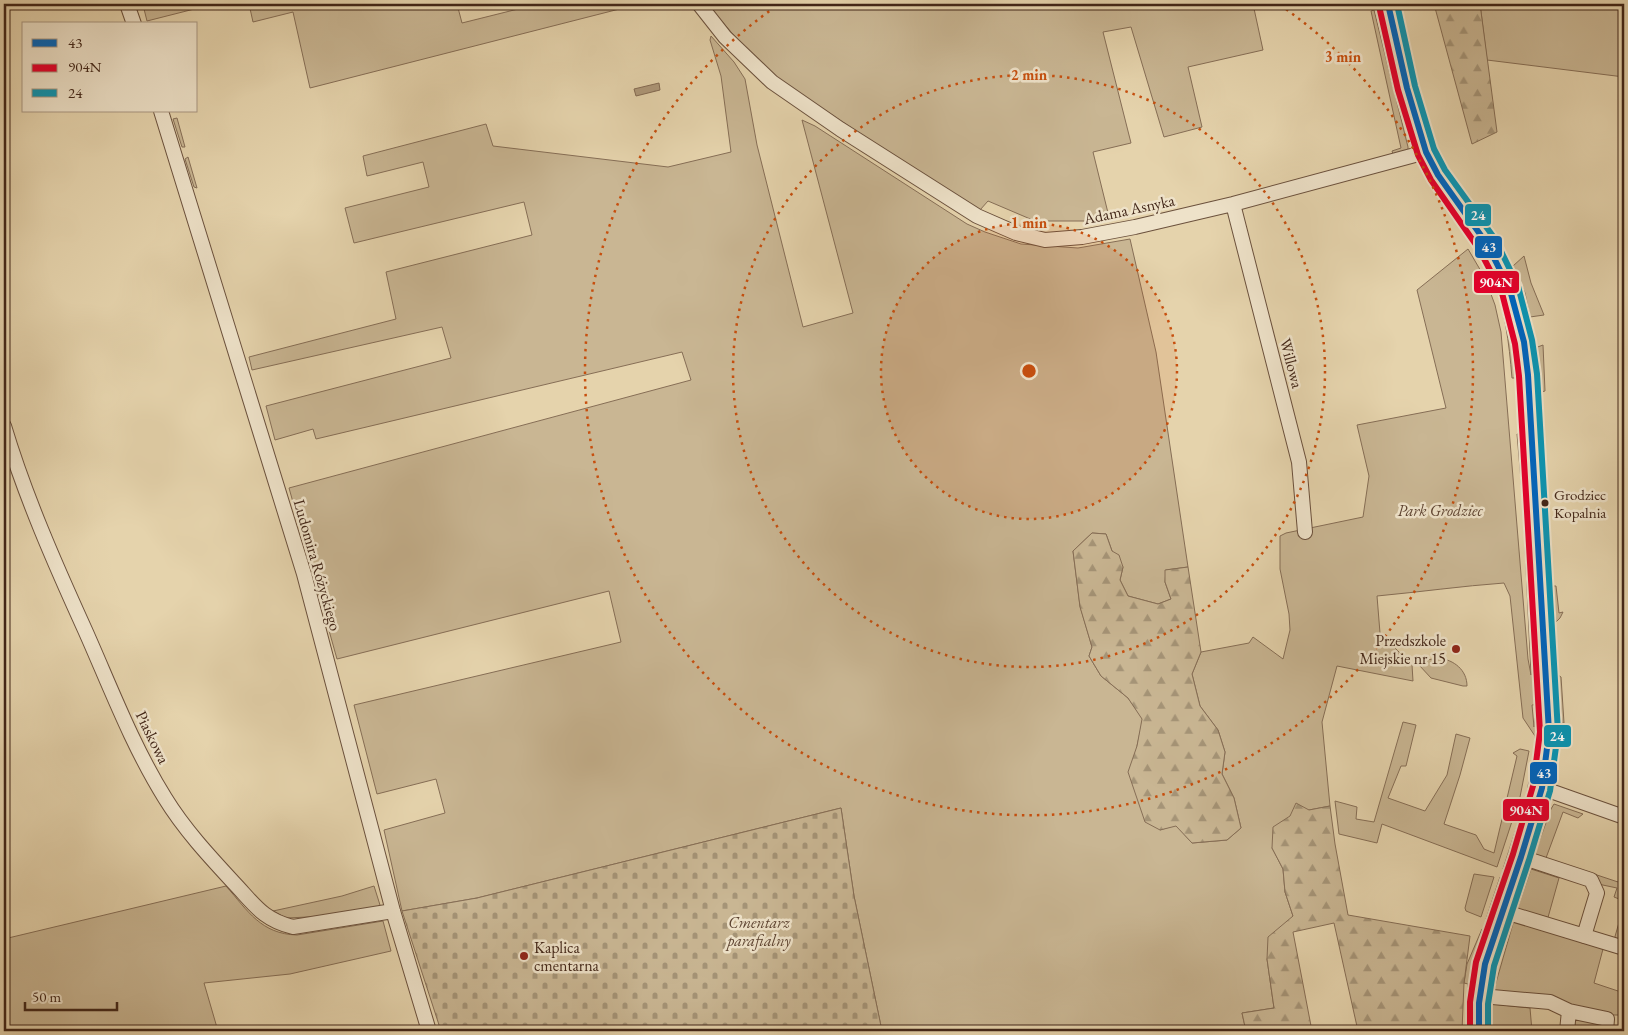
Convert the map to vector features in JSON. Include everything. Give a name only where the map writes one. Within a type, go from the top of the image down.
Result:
[{"type":"street","points":[[127,4],[133,22]]},
{"type":"street","name":"Adama Asnyka","points":[[699,4],[725,37],[772,82],[840,129],[977,216],[1016,233],[1045,240],[1082,237],[1135,227],[1232,204],[1426,152]]},
{"type":"street","points":[[1388,4],[1408,88],[1426,152],[1438,175],[1487,244],[1498,263],[1510,290],[1524,342],[1528,375],[1549,732],[1542,788],[1522,858],[1485,964],[1480,996],[1479,1031]]},
{"type":"street","name":"Ludomira Różyckiego","points":[[161,112],[304,574],[393,911],[429,1031]]},
{"type":"street","name":"Willowa","points":[[1232,204],[1300,462],[1305,532]]},
{"type":"street","name":"Piaskowa","points":[[4,426],[22,481],[56,563],[141,756],[165,798],[198,843],[264,914],[279,923],[293,927],[393,911]]},
{"type":"street","points":[[1542,788],[1624,817]]},
{"type":"street","points":[[1522,858],[1591,880],[1597,893],[1584,936]]},
{"type":"street","points":[[1502,911],[1624,948]]},
{"type":"street","points":[[1480,996],[1550,1002],[1568,1011],[1607,1019],[1606,1031]]},
{"type":"street","points":[[1567,1031],[1568,1011]]},
{"type":"green space","points":[[166,4],[214,4],[147,21],[144,9]]},
{"type":"green space","points":[[249,4],[457,4],[462,23],[538,4],[639,4],[310,88],[293,12],[253,22]]},
{"type":"green space","points":[[707,4],[1253,4],[1263,50],[1188,67],[1202,127],[1164,137],[1131,27],[1103,32],[1131,143],[1093,152],[1110,221],[1035,221],[988,201],[980,210],[856,131],[777,78],[749,53]]},
{"type":"green space","points":[[1434,4],[1480,4],[1497,132],[1472,144]]},
{"type":"green space","points":[[1480,4],[1624,4],[1624,77],[1487,60]]},
{"type":"green space","points":[[1374,10],[1408,147],[1408,150],[1393,154],[1392,151],[1401,148],[1371,11]]},
{"type":"green space","name":"Park Grodziec","points":[[711,36],[734,62],[745,79],[757,145],[803,327],[853,313],[802,120],[815,126],[967,224],[985,232],[1021,244],[1078,248],[1130,239],[1156,352],[1188,567],[1166,570],[1165,582],[1171,599],[1158,604],[1128,596],[1120,580],[1123,567],[1112,551],[1106,534],[1092,533],[1073,551],[1080,606],[1092,647],[1089,656],[1101,676],[1128,698],[1143,719],[1137,746],[1160,830],[1176,825],[1192,843],[1227,840],[1241,828],[1234,798],[1222,774],[1225,752],[1218,730],[1200,706],[1192,674],[1201,652],[1249,643],[1253,637],[1283,659],[1290,630],[1289,614],[1280,569],[1280,536],[1286,533],[1363,517],[1369,476],[1357,425],[1446,408],[1417,290],[1468,249],[1485,278],[1495,305],[1501,332],[1528,659],[1531,675],[1523,503],[1517,434],[1521,434],[1525,458],[1540,704],[1532,705],[1534,727],[1535,718],[1538,718],[1541,736],[1535,740],[1535,736],[1523,718],[1510,596],[1504,583],[1377,596],[1380,633],[1412,665],[1413,681],[1337,666],[1322,722],[1330,806],[1290,816],[1272,848],[1283,869],[1285,892],[1293,916],[1267,959],[1274,1008],[1242,1013],[1246,1031],[882,1031],[854,896],[841,808],[477,898],[402,911],[384,830],[445,813],[436,779],[377,794],[354,705],[621,642],[609,591],[337,659],[289,488],[691,380],[682,352],[316,439],[313,429],[275,440],[266,406],[451,358],[442,327],[252,370],[249,357],[396,319],[386,272],[532,235],[524,202],[354,243],[345,208],[429,187],[423,162],[367,176],[363,156],[486,124],[493,146],[668,167],[731,152],[721,76],[710,40]]},
{"type":"green space","points":[[177,118],[185,147],[182,147],[173,119]]},
{"type":"green space","points":[[188,157],[197,188],[194,187],[185,159]]},
{"type":"green space","points":[[1465,235],[1468,235],[1490,261],[1510,320],[1519,378],[1512,378],[1506,325],[1496,287],[1486,265]]},
{"type":"green space","points":[[1524,256],[1531,283],[1544,315],[1530,317],[1525,293],[1513,266]]},
{"type":"green space","points":[[1543,345],[1545,391],[1541,392],[1535,348]]},
{"type":"green space","points":[[1092,533],[1106,534],[1112,551],[1119,555],[1123,567],[1120,580],[1128,596],[1158,604],[1171,599],[1165,582],[1165,570],[1188,567],[1201,652],[1192,674],[1200,706],[1218,730],[1225,752],[1222,774],[1234,798],[1241,828],[1227,840],[1192,843],[1176,826],[1160,830],[1145,822],[1128,772],[1137,746],[1142,719],[1128,698],[1101,676],[1089,656],[1092,647],[1080,607],[1073,551]]},
{"type":"green space","points":[[1624,569],[1624,656],[1622,655]]},
{"type":"green space","points":[[1553,586],[1556,586],[1559,613],[1563,612],[1556,622]]},
{"type":"green space","points":[[1439,658],[1450,661],[1459,667],[1465,675],[1467,686],[1431,678],[1419,665],[1420,661]]},
{"type":"green space","points":[[1558,675],[1561,677],[1564,723],[1562,723]]},
{"type":"green space","points":[[1403,722],[1416,725],[1406,766],[1401,766],[1388,798],[1425,811],[1447,775],[1456,734],[1470,738],[1444,824],[1476,835],[1484,849],[1494,853],[1517,756],[1513,753],[1520,749],[1529,751],[1520,797],[1497,867],[1382,824],[1377,843],[1339,834],[1335,801],[1357,807],[1356,819],[1374,822]]},
{"type":"green space","points":[[1537,751],[1539,754],[1536,782],[1509,868],[1503,869],[1526,798],[1534,752]]},
{"type":"green space","points":[[1296,803],[1309,810],[1330,806],[1348,915],[1470,936],[1464,983],[1462,1031],[1358,1031],[1334,923],[1293,932],[1312,1031],[1246,1031],[1242,1013],[1274,1008],[1267,959],[1268,937],[1293,916],[1285,892],[1283,869],[1272,848],[1273,827],[1290,816]]},
{"type":"green space","points":[[1554,804],[1583,814],[1578,818],[1563,812],[1546,858],[1618,882],[1624,861],[1624,901],[1614,897],[1617,888],[1598,884],[1533,858]]},
{"type":"green space","name":"Cmentarz parafialny","points":[[841,808],[854,896],[882,1031],[441,1031],[402,911],[477,898]]},
{"type":"green space","points":[[1531,869],[1559,878],[1547,921],[1517,910]]},
{"type":"green space","points":[[1474,874],[1494,877],[1481,917],[1466,911],[1465,908]]},
{"type":"green space","points":[[1500,877],[1504,880],[1491,919],[1486,919]]},
{"type":"green space","points":[[226,886],[256,920],[285,934],[297,935],[383,921],[391,951],[290,974],[204,983],[218,1031],[4,1031],[4,939]]},
{"type":"green space","points":[[374,886],[380,905],[374,909],[330,916],[286,918],[273,911],[342,896]]},
{"type":"green space","points":[[1624,905],[1624,943],[1614,940]]},
{"type":"green space","points":[[1514,920],[1603,949],[1594,983],[1624,993],[1624,1015],[1609,1015],[1493,993]]},
{"type":"green space","points":[[1482,929],[1486,930],[1470,1031],[1466,1031],[1468,984],[1464,983],[1467,964]]},
{"type":"green space","points":[[1492,1004],[1530,1008],[1532,1031],[1492,1031]]},
{"type":"green space","points":[[1575,1016],[1604,1020],[1604,1031],[1573,1031]]},
{"type":"water","points":[[659,83],[660,90],[636,96],[634,89]]},
{"type":"transit line","name":"43","points":[[1388,4],[1407,88],[1426,152],[1438,175],[1487,244],[1510,290],[1524,342],[1528,375],[1549,732],[1542,788],[1485,964],[1479,1003],[1479,1031]]},
{"type":"transit line","name":"24","points":[[1397,4],[1415,86],[1434,149],[1445,170],[1495,239],[1518,286],[1532,340],[1537,374],[1558,732],[1550,791],[1494,966],[1488,1004],[1488,1031]]},
{"type":"transit line","name":"904N","points":[[1379,6],[1398,90],[1418,155],[1431,180],[1479,249],[1502,293],[1515,344],[1519,376],[1540,732],[1533,786],[1513,854],[1476,962],[1470,1002],[1470,1031]]},
{"type":"place","name":"Grodziec Kopalnia","points":[[1545,503]]},
{"type":"place","name":"Przedszkole Miejskie nr 15","points":[[1456,649]]},
{"type":"place","name":"Kaplica cmentarna","points":[[524,956]]}]
